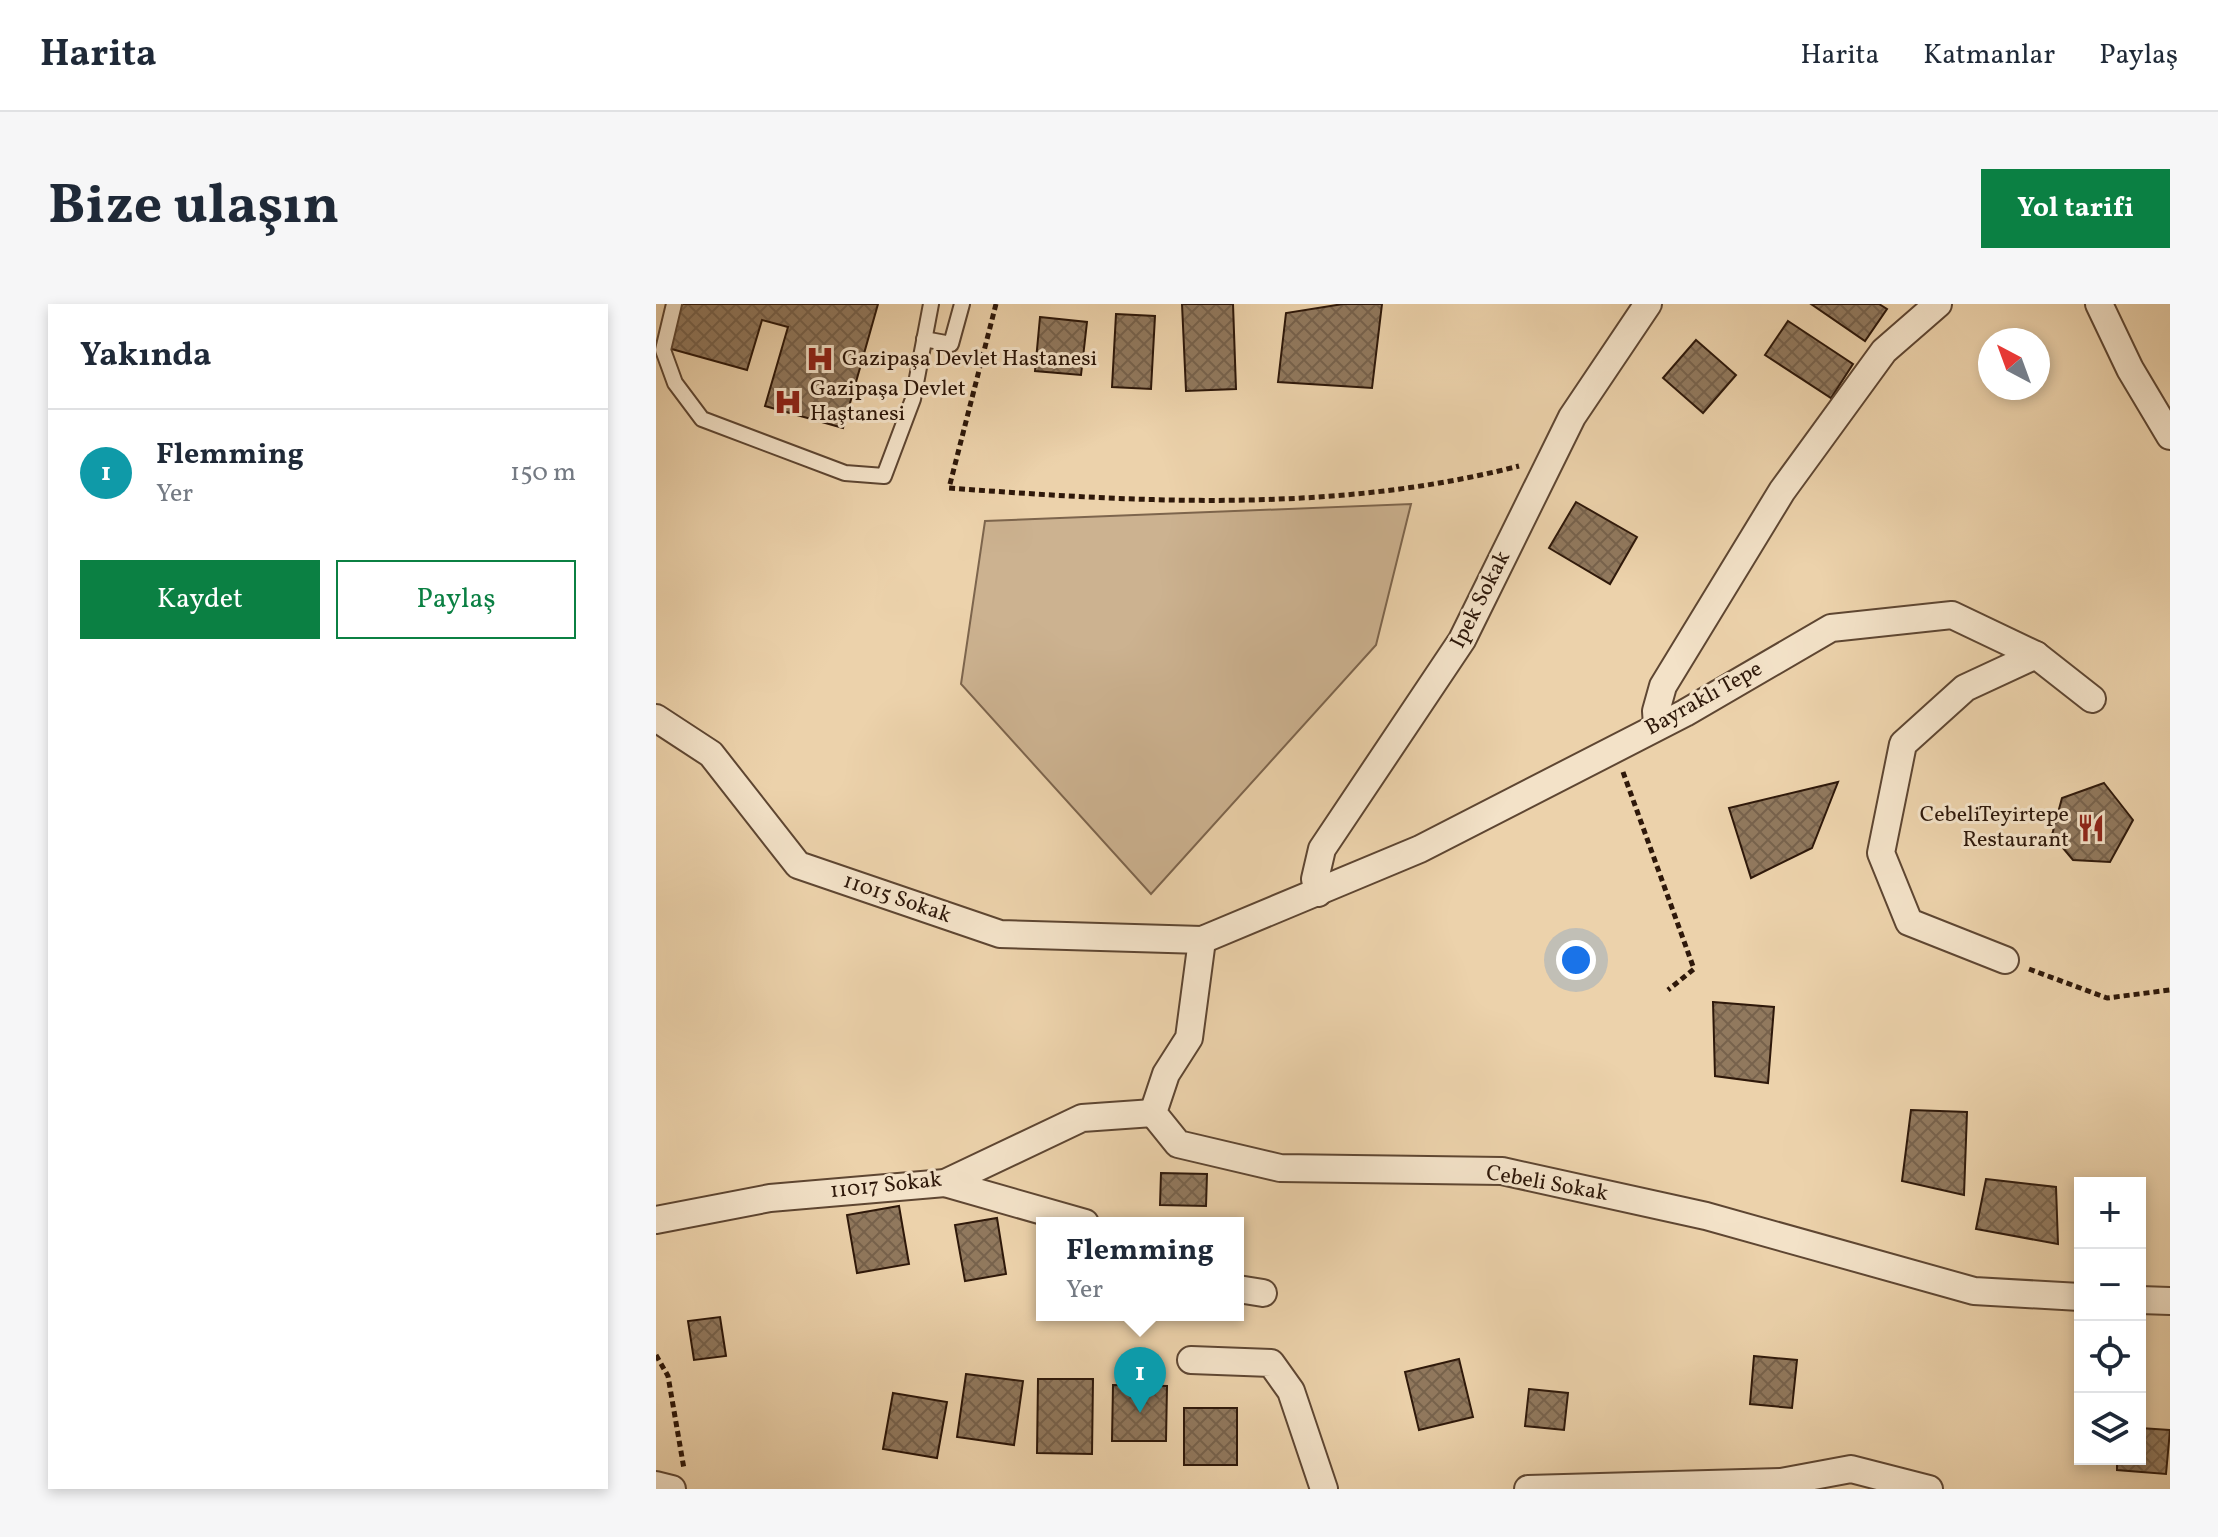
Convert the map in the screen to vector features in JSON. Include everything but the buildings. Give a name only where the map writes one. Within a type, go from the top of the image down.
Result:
[{"type":"street","name":"Ipek Sokak","points":[[1318,893],[1315,879],[1322,849],[1462,640],[1572,417],[1648,304]]},
{"type":"street","points":[[1657,726],[1656,711],[1663,686],[1782,491],[1884,351],[1938,304]]},
{"type":"street","points":[[2099,304],[2130,369],[2170,436]]},
{"type":"street","name":"Bayraklı Tepe","points":[[1202,940],[1420,849],[1657,726],[1831,628],[1952,615],[2036,655],[2092,699]]},
{"type":"street","points":[[2005,960],[1909,922],[1881,853],[1903,744],[1965,688],[2036,655]]},
{"type":"street","name":"11015 Sokak","points":[[656,718],[711,754],[798,865],[1000,934],[1202,940]]},
{"type":"street","points":[[1153,1113],[1166,1074],[1189,1038],[1202,940]]},
{"type":"street","name":"11017 Sokak","points":[[656,1220],[770,1198],[945,1183],[1082,1118],[1153,1113]]},
{"type":"street","name":"Cebeli Sokak","points":[[1153,1113],[1178,1144],[1280,1168],[1502,1171],[1706,1216],[1974,1291],[2074,1297]]},
{"type":"street","points":[[945,1183],[1064,1217]]},
{"type":"street","points":[[2146,1300],[2170,1301]]},
{"type":"street","points":[[1191,1360],[1271,1363],[1291,1391],[1324,1489]]},
{"type":"street","points":[[1528,1489],[1781,1482],[1851,1469],[1929,1489]]},
{"type":"street","points":[[656,1485],[679,1485]]},
{"type":"lane","points":[[674,304],[663,350],[675,383],[702,419],[845,473],[884,476],[913,399],[931,304]]},
{"type":"lane","points":[[924,339],[951,344],[962,304]]},
{"type":"path","points":[[996,304],[949,488],[1135,501],[1377,492],[1473,477],[1552,457]]},
{"type":"path","points":[[1614,748],[1694,969],[1668,990]]},
{"type":"path","points":[[2005,960],[2107,998],[2170,990]]},
{"type":"path","points":[[656,1355],[668,1376],[679,1485]]},
{"type":"shaded area","points":[[1411,504],[1376,645],[1151,894],[961,684],[985,521]]},
{"type":"place","name":"Gazipaşa Devlet Hastanesi","points":[[820,359]]},
{"type":"place","name":"Gazipaşa Devlet Haştanesi","points":[[788,402]]},
{"type":"place","name":"CebeliTeyirtepe Restaurant","points":[[2091,828]]},
{"type":"place","name":"Flemming","points":[[1140,1413]]}]
